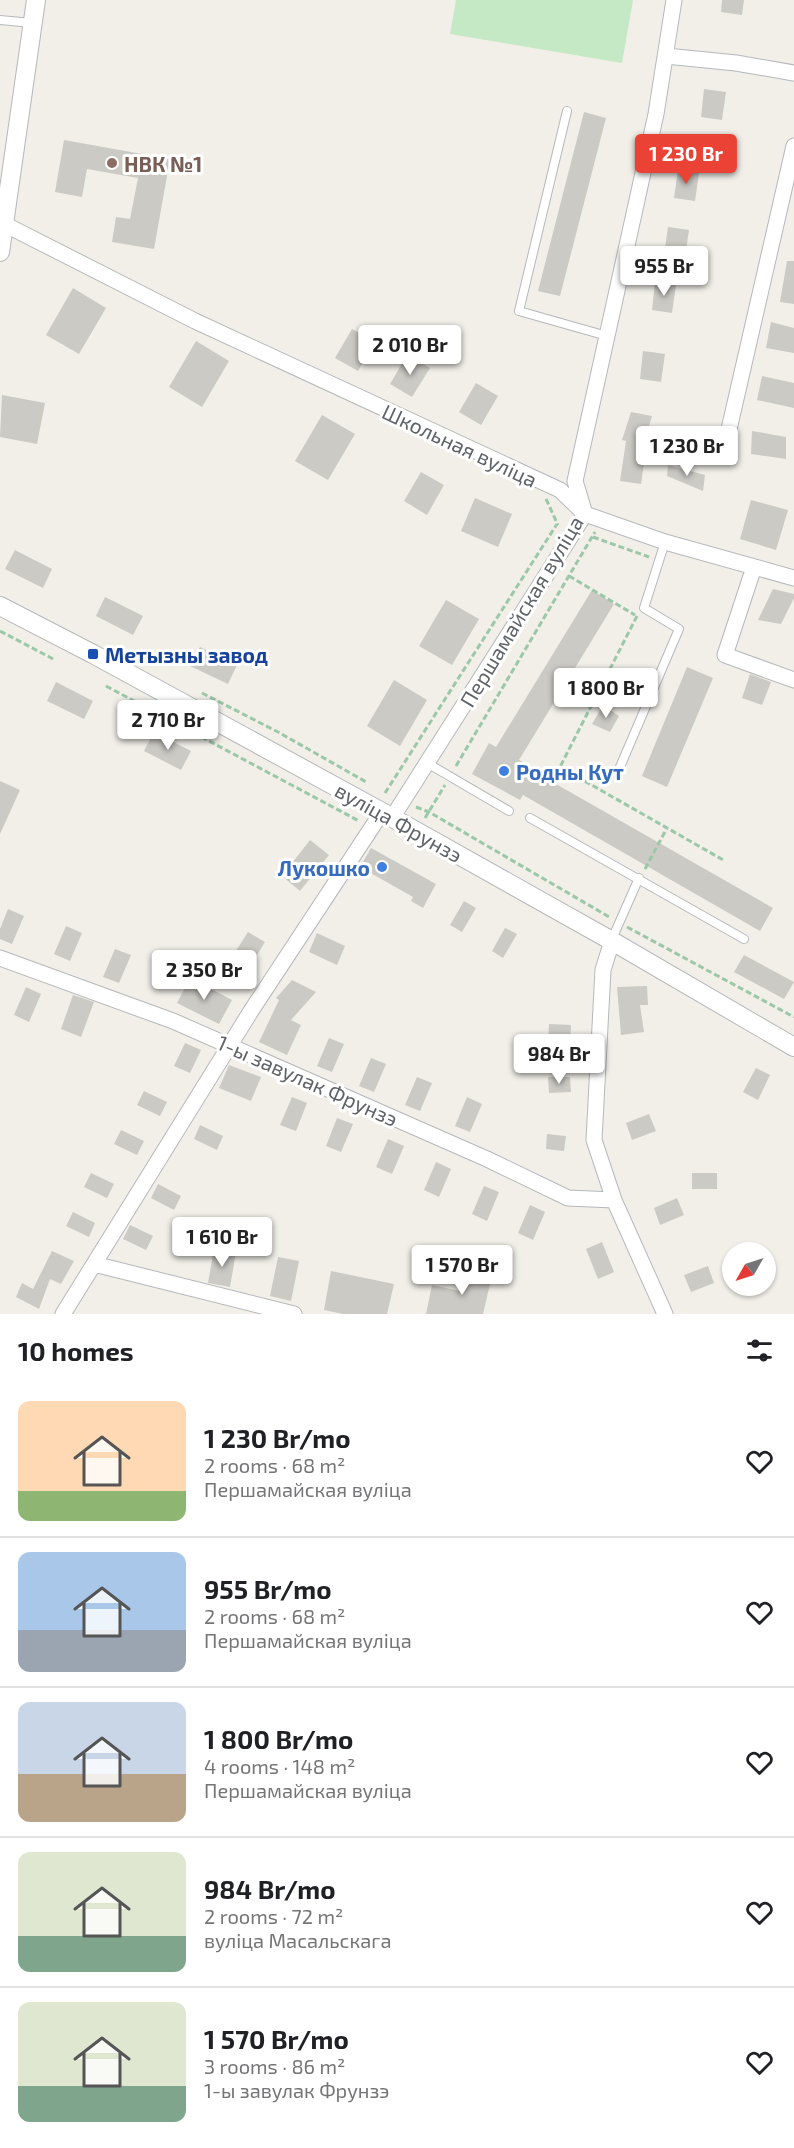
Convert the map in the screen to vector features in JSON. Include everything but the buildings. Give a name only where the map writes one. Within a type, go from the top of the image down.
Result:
[{"type":"street","points":[[0,252],[36,0]]},
{"type":"street","name":"Першамайская вуліца","points":[[63,1314],[230,1046],[372,827],[387,815],[427,764],[591,516],[575,481],[609,337],[656,114],[674,0]]},
{"type":"street","points":[[666,56],[736,63],[794,73]]},
{"type":"street","points":[[728,438],[794,146]]},
{"type":"street","name":"Школьная вуліца","points":[[4,224],[195,321],[560,490],[591,516],[665,542],[794,578]]},
{"type":"street","points":[[754,567],[725,655],[794,680]]},
{"type":"street","name":"вуліца Фрунзэ","points":[[0,606],[93,654],[387,815],[612,941],[794,1047]]},
{"type":"street","points":[[612,941],[603,970],[594,1140],[614,1200],[665,1314]]},
{"type":"street","name":"1-ы завулак Фрунзэ","points":[[0,958],[173,1020],[487,1159],[568,1198],[614,1200]]},
{"type":"street","points":[[94,1264],[294,1314]]},
{"type":"lane","points":[[0,20],[33,24]]},
{"type":"lane","points":[[567,111],[519,311],[609,337]]},
{"type":"lane","points":[[620,766],[679,629],[644,608],[665,542]]},
{"type":"lane","points":[[427,764],[509,812]]},
{"type":"lane","points":[[530,818],[744,939]]},
{"type":"lane","points":[[612,941],[639,878]]},
{"type":"path","points":[[429,812],[596,531],[591,516]]},
{"type":"path","points":[[385,793],[557,524]]},
{"type":"path","points":[[569,576],[638,616]]},
{"type":"path","points":[[0,631],[56,660]]},
{"type":"path","points":[[106,686],[372,827]]},
{"type":"path","points":[[639,878],[667,828]]},
{"type":"path","points":[[728,983],[736,985],[794,1017]]},
{"type":"green space","points":[[456,0],[633,0],[622,63],[450,34]]},
{"type":"place","name":"НВК №1","points":[[112,163]]},
{"type":"place","name":"Метызны завод","points":[[93,654]]},
{"type":"place","name":"Родны Кут","points":[[504,771]]},
{"type":"place","name":"Лукошко","points":[[382,867]]}]
